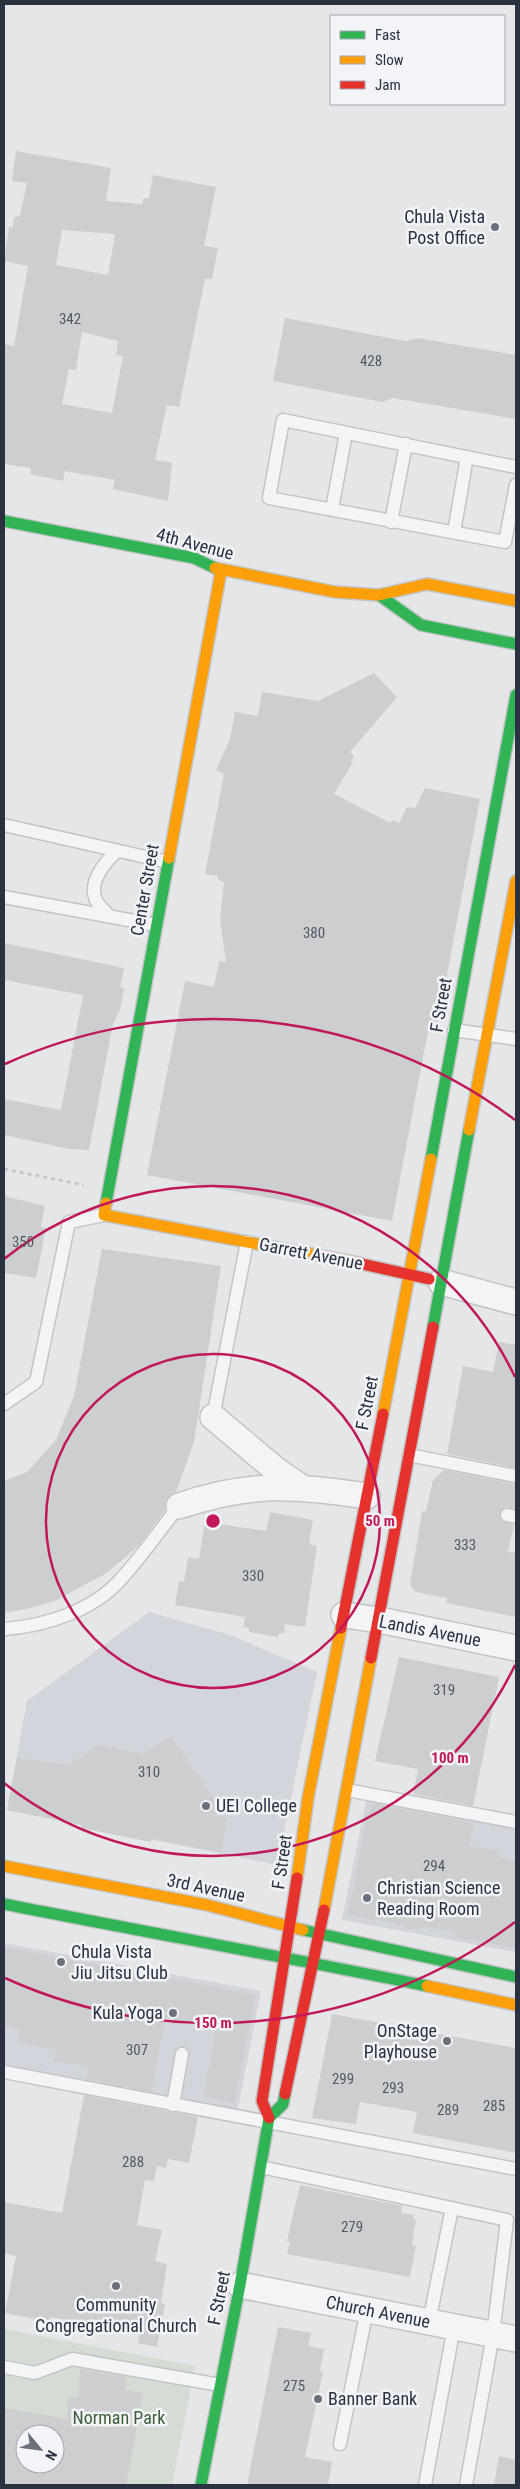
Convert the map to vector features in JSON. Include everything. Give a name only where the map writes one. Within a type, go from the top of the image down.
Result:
[{"type":"main road","name":"4th Avenue","points":[[4,522],[194,558],[221,571],[335,592],[379,595],[427,584],[516,601]]},
{"type":"main road","name":"Center Street","points":[[104,1215],[221,571]]},
{"type":"main road","points":[[379,595],[421,625],[516,644]]},
{"type":"main road","name":"F Street","points":[[201,2485],[240,2285],[269,2121],[262,2100],[291,1926],[308,1798],[410,1274],[516,695]]},
{"type":"main road","name":"F Street","points":[[269,2121],[283,2104],[314,1962],[516,881]]},
{"type":"main road","name":"Garrett Avenue","points":[[104,1215],[410,1274],[441,1282]]},
{"type":"main road","name":"3rd Avenue","points":[[4,1866],[207,1905],[291,1926],[516,1976]]},
{"type":"main road","points":[[4,1904],[179,1939],[314,1962],[516,2005]]},
{"type":"street","name":"Garrett Avenue","points":[[441,1282],[516,1302]]},
{"type":"street","points":[[213,1417],[276,1470],[301,1487]]},
{"type":"street","points":[[179,1506],[214,1494],[272,1486],[301,1487],[367,1496]]},
{"type":"street","name":"Landis Avenue","points":[[344,1615],[379,1620],[516,1648]]},
{"type":"street","name":"Church Avenue","points":[[240,2285],[505,2337]]},
{"type":"lane","points":[[516,467],[284,420],[269,498],[505,542],[516,485]]},
{"type":"lane","points":[[332,509],[346,432]]},
{"type":"lane","points":[[392,522],[406,444]]},
{"type":"lane","points":[[454,532],[467,457]]},
{"type":"lane","points":[[4,825],[168,862]]},
{"type":"lane","points":[[109,916],[96,900],[95,885],[103,864],[117,850]]},
{"type":"lane","points":[[4,897],[156,924]]},
{"type":"lane","points":[[454,1030],[516,1039]]},
{"type":"lane","points":[[4,1404],[36,1382],[69,1222],[104,1215]]},
{"type":"lane","points":[[213,1417],[247,1242]]},
{"type":"lane","points":[[409,1455],[516,1476]]},
{"type":"lane","points":[[4,1629],[20,1628],[57,1619],[88,1605],[120,1580],[179,1506]]},
{"type":"lane","points":[[347,1790],[516,1822]]},
{"type":"lane","points":[[173,2105],[182,2054]]},
{"type":"lane","points":[[4,2072],[516,2169]]},
{"type":"lane","points":[[261,2167],[507,2220],[505,2337],[466,2485]]},
{"type":"lane","points":[[430,2322],[452,2208]]},
{"type":"lane","points":[[340,2444],[367,2310]]},
{"type":"lane","points":[[425,2485],[454,2327]]},
{"type":"lane","points":[[4,2367],[35,2373],[72,2359],[220,2385]]},
{"type":"path","points":[[4,1169],[108,1189]]},
{"type":"shaded area","points":[[149,1612],[230,1635],[317,1672],[277,1865],[7,1810],[27,1701]]},
{"type":"shaded area","points":[[367,1797],[516,1826],[516,1952],[342,1920]]},
{"type":"shaded area","points":[[4,1943],[261,1991],[237,2112],[4,2066]]},
{"type":"green space","name":"Norman Park","points":[[4,2329],[195,2366],[172,2485],[4,2485]]},
{"type":"building","points":[[16,151],[111,168],[106,201],[142,204],[144,198],[149,198],[153,175],[216,187],[204,246],[218,248],[212,279],[205,279],[179,407],[167,405],[155,460],[172,463],[168,501],[113,489],[115,480],[65,471],[63,481],[30,474],[31,468],[4,464],[4,344],[14,346],[28,266],[4,261],[9,227],[13,227],[14,217],[20,216],[27,183],[12,181]],"holes":[[[62,230],[115,234],[108,275],[56,265]],[[82,332],[118,341],[116,355],[123,356],[112,413],[62,404],[69,369],[76,370]]]},
{"type":"building","points":[[285,318],[405,341],[418,338],[516,355],[516,419],[393,398],[382,402],[273,381]]},
{"type":"building","points":[[374,673],[397,697],[350,752],[354,756],[351,761],[353,762],[334,794],[390,823],[392,820],[399,823],[407,807],[415,808],[425,788],[480,799],[437,1028],[429,1026],[392,1221],[147,1175],[185,981],[214,987],[219,961],[226,962],[220,919],[224,882],[218,880],[218,876],[205,874],[224,774],[216,770],[230,739],[235,712],[258,716],[262,692],[318,701]]},
{"type":"building","points":[[4,943],[124,968],[120,987],[124,988],[120,1010],[113,1024],[89,1150],[69,1149],[4,1135],[4,1099],[61,1110],[83,995],[4,980]]},
{"type":"building","points":[[4,1196],[45,1206],[41,1227],[46,1228],[36,1278],[4,1273]]},
{"type":"building","points":[[102,1249],[221,1266],[194,1442],[176,1492],[169,1496],[165,1502],[165,1510],[141,1543],[126,1557],[105,1574],[57,1600],[31,1608],[4,1613],[4,1481],[27,1472],[56,1440],[74,1396]]},
{"type":"building","points":[[499,1342],[516,1345],[516,1468],[447,1454],[463,1366],[493,1372]]},
{"type":"building","points":[[444,1470],[516,1484],[516,1509],[505,1507],[499,1514],[502,1521],[514,1525],[508,1552],[516,1553],[516,1617],[446,1603],[447,1598],[416,1592],[410,1585],[422,1511],[426,1512],[433,1480]]},
{"type":"building","points":[[270,1512],[313,1520],[309,1544],[317,1546],[305,1627],[285,1624],[284,1634],[279,1633],[278,1637],[249,1632],[249,1628],[243,1627],[245,1617],[175,1605],[179,1581],[184,1582],[188,1557],[199,1559],[205,1522],[266,1531]]},
{"type":"building","points":[[399,1657],[499,1677],[473,1806],[413,1794],[418,1769],[375,1761]]},
{"type":"building","points":[[171,1736],[218,1805],[216,1816],[227,1818],[221,1852],[151,1839],[151,1842],[81,1828],[82,1825],[7,1810],[17,1758],[69,1765],[98,1745],[143,1754]]},
{"type":"building","points":[[375,1804],[470,1822],[469,1826],[473,1826],[469,1846],[499,1851],[498,1857],[516,1860],[516,1948],[454,1937],[455,1931],[428,1927],[406,1930],[405,1925],[348,1915],[367,1817],[371,1805],[375,1806]]},
{"type":"building","points":[[4,1947],[256,1995],[234,2103],[203,2097],[216,2028],[165,2018],[151,2092],[87,2079],[89,2066],[54,2061],[56,2049],[18,2043],[20,2029],[4,2026]]},
{"type":"building","points":[[332,2014],[516,2048],[516,2153],[413,2133],[417,2112],[360,2102],[356,2124],[312,2118]]},
{"type":"building","points":[[84,2095],[198,2117],[189,2163],[168,2159],[166,2168],[157,2166],[154,2181],[145,2180],[137,2225],[162,2230],[155,2261],[167,2264],[161,2303],[165,2304],[157,2347],[138,2343],[139,2334],[51,2317],[50,2322],[5,2313],[16,2256],[4,2253],[4,2202],[62,2213]]},
{"type":"building","points":[[300,2185],[403,2206],[401,2213],[414,2215],[413,2219],[416,2220],[412,2245],[416,2246],[410,2277],[287,2254],[290,2242],[287,2241]]},
{"type":"building","points":[[278,2327],[311,2333],[308,2346],[324,2349],[320,2371],[323,2372],[305,2457],[332,2462],[328,2485],[247,2485]]},
{"type":"building","points":[[80,2369],[127,2377],[125,2390],[143,2393],[126,2485],[4,2485],[4,2408],[67,2419],[68,2398],[78,2398]]},
{"type":"building","points":[[499,2456],[516,2460],[516,2485],[494,2485]]},
{"type":"traffic: fast","points":[[4,521],[194,558],[215,568]]},
{"type":"traffic: fast","points":[[379,595],[421,625],[516,644]]},
{"type":"traffic: fast","points":[[431,1159],[516,695]]},
{"type":"traffic: fast","points":[[106,1203],[169,858]]},
{"type":"traffic: fast","points":[[433,1327],[469,1130]]},
{"type":"traffic: fast","points":[[4,1904],[427,1986]]},
{"type":"traffic: fast","points":[[303,1930],[516,1977]]},
{"type":"traffic: fast","points":[[201,2485],[240,2285],[269,2118],[283,2104],[285,2094]]},
{"type":"traffic: slow","points":[[215,568],[335,592],[379,595],[427,584],[516,601]]},
{"type":"traffic: slow","points":[[169,858],[221,571]]},
{"type":"traffic: slow","points":[[469,1130],[516,881]]},
{"type":"traffic: slow","points":[[383,1414],[431,1159]]},
{"type":"traffic: slow","points":[[106,1203],[104,1215],[358,1263]]},
{"type":"traffic: slow","points":[[297,1878],[308,1798],[341,1628]]},
{"type":"traffic: slow","points":[[324,1910],[371,1658]]},
{"type":"traffic: slow","points":[[4,1866],[207,1905],[303,1930]]},
{"type":"traffic: slow","points":[[427,1986],[516,2005]]},
{"type":"traffic: jam","points":[[358,1263],[429,1279]]},
{"type":"traffic: jam","points":[[371,1658],[433,1327]]},
{"type":"traffic: jam","points":[[341,1628],[383,1414]]},
{"type":"traffic: jam","points":[[269,2118],[262,2101],[297,1878]]},
{"type":"traffic: jam","points":[[285,2094],[324,1910]]},
{"type":"place","name":"Chula Vista Post Office","points":[[495,227]]},
{"type":"place","name":"UEI College","points":[[206,1806]]},
{"type":"place","name":"Christian Science Reading Room","points":[[367,1898]]},
{"type":"place","name":"Chula Vista Jiu Jitsu Club","points":[[61,1962]]},
{"type":"place","name":"Kula Yoga","points":[[173,2013]]},
{"type":"place","name":"OnStage Playhouse","points":[[447,2041]]},
{"type":"place","name":"Community Congregational Church","points":[[116,2286]]},
{"type":"place","name":"Banner Bank","points":[[318,2399]]}]
